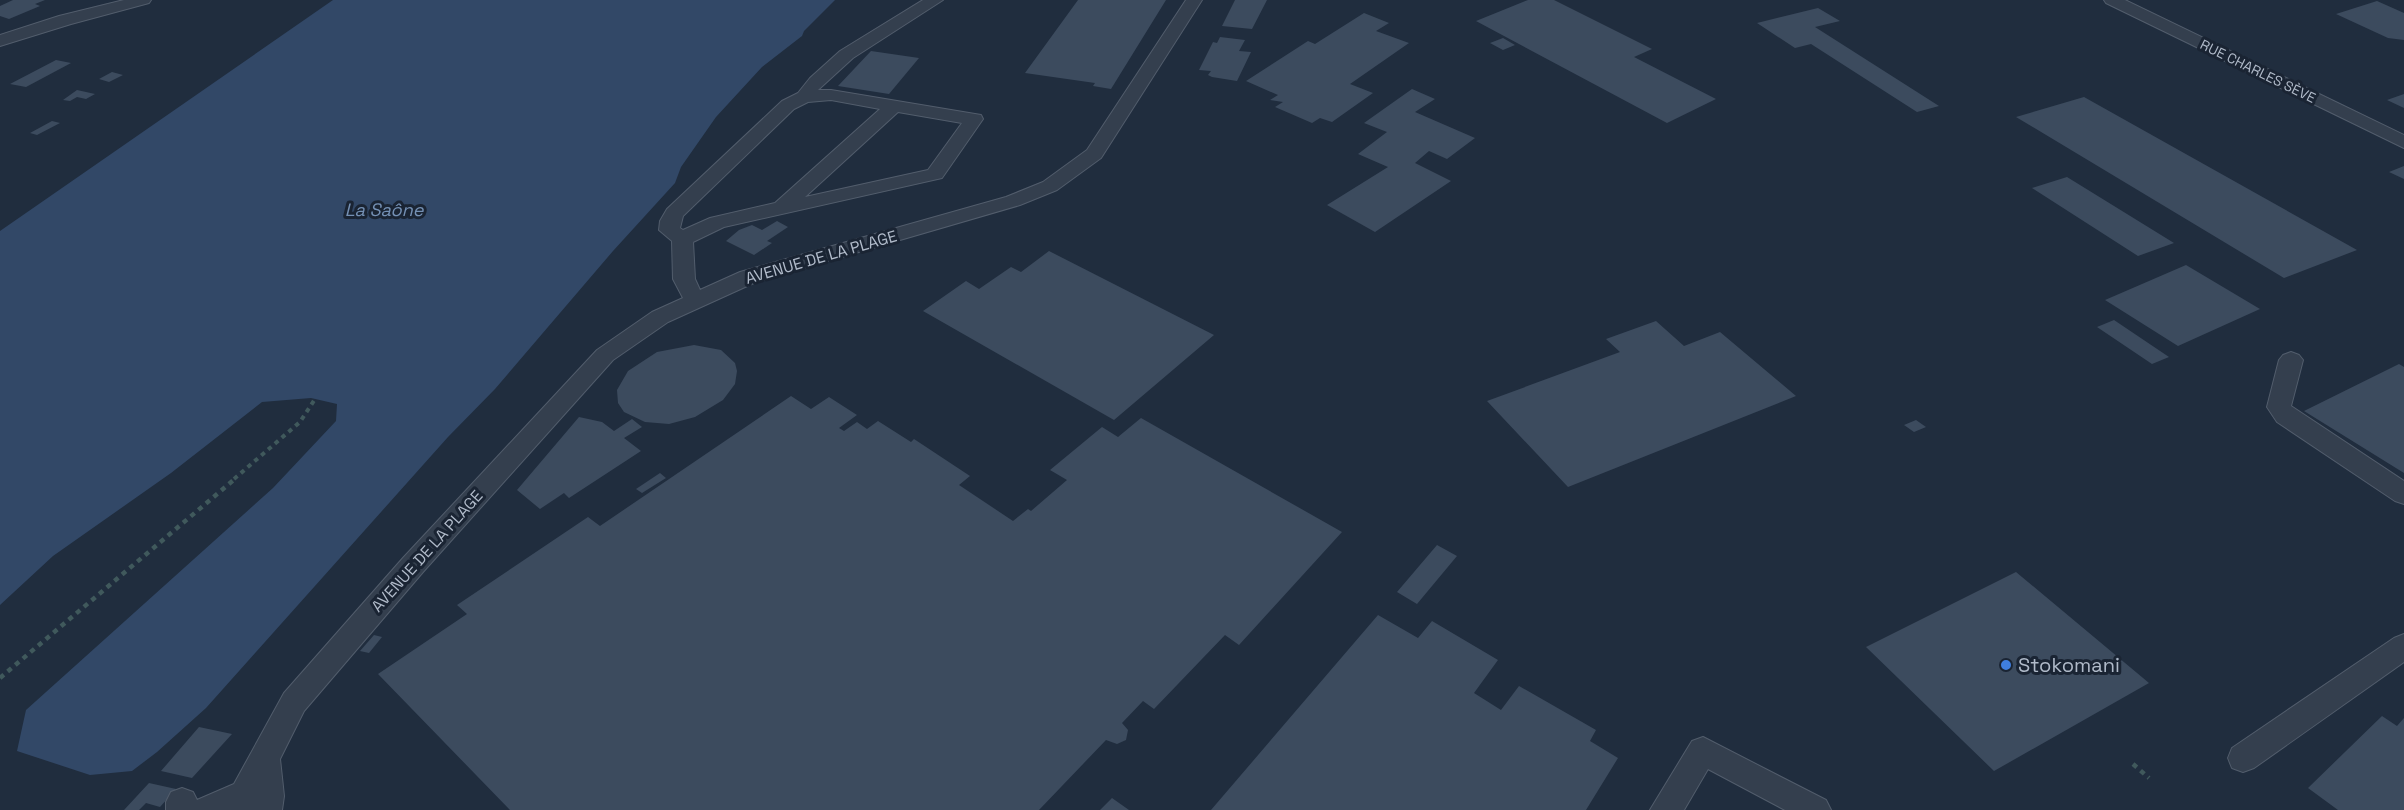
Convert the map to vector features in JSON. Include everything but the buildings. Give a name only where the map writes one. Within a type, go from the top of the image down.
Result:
[{"type":"street","points":[[0,41],[65,20],[142,0]]},
{"type":"street","points":[[804,97],[816,79],[865,43],[935,0]]},
{"type":"street","name":"AVENUE DE LA PLAGE","points":[[250,805],[268,796],[264,755],[302,694],[413,565],[605,355],[660,318],[748,277],[1012,201],[1050,186],[1094,154],[1194,0]]},
{"type":"street","name":"RUE CHARLES SÈVE","points":[[2112,0],[2404,142]]},
{"type":"street","points":[[831,95],[974,118],[935,174],[717,222],[682,239],[669,230],[674,213],[788,105],[804,97],[831,95]]},
{"type":"street","points":[[782,207],[895,105]]},
{"type":"street","points":[[682,239],[684,279],[695,301]]},
{"type":"street","points":[[2291,360],[2279,407],[2286,416],[2404,494]]},
{"type":"street","points":[[2243,758],[2404,645]]},
{"type":"street","points":[[1666,810],[1703,751],[1815,810]]},
{"type":"street","points":[[191,807],[250,805]]},
{"type":"path","points":[[0,678],[300,422],[315,399]]},
{"type":"path","points":[[2133,764],[2149,778]]},
{"type":"water","name":"La Saône","points":[[333,0],[835,0],[804,31],[802,36],[762,67],[716,117],[681,167],[675,183],[613,251],[495,389],[448,437],[206,708],[132,771],[90,775],[17,751],[26,710],[273,488],[336,421],[337,404],[311,398],[262,402],[171,473],[53,556],[0,605],[0,231]]},
{"type":"place","name":"Stokomani","points":[[2006,665]]}]
